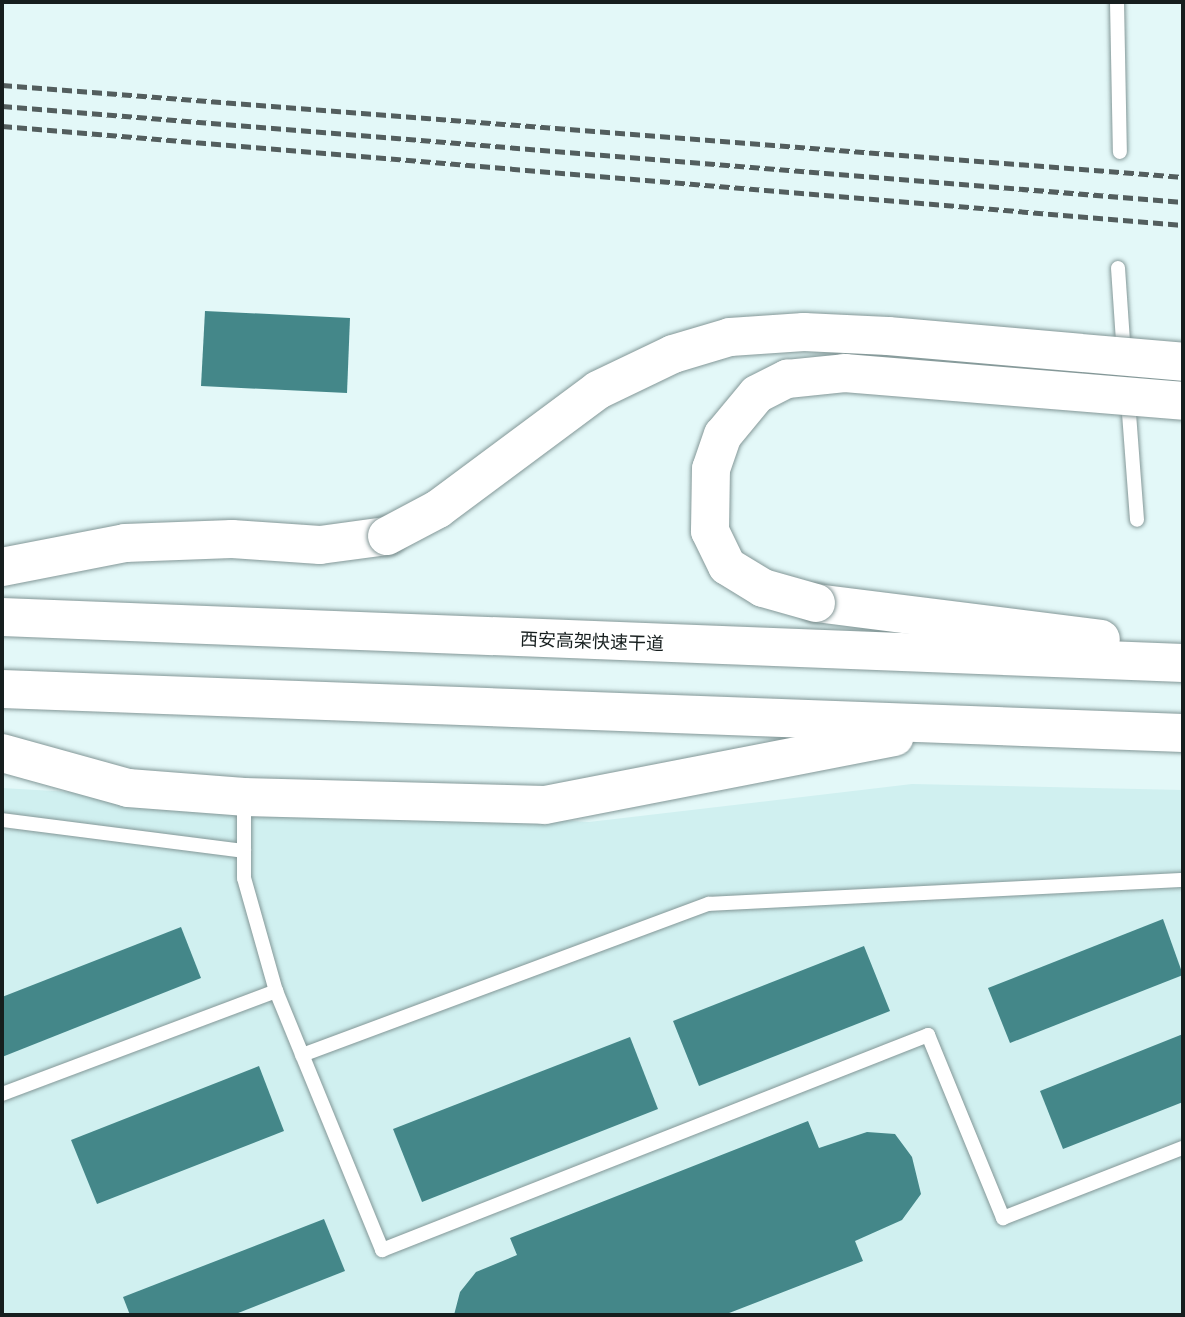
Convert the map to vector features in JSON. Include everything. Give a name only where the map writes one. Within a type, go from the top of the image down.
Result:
[{"type":"highway","points":[[2,567],[147,542],[232,539],[320,545],[387,536],[438,509],[598,390],[673,354],[730,337],[804,332],[888,336],[1183,362]]},
{"type":"highway","points":[[1183,401],[845,373],[787,379],[757,394],[723,435],[711,469],[710,531],[727,566],[764,589],[816,603],[1183,649]]},
{"type":"highway","name":"西安高架快速干道","points":[[2,617],[1183,663]]},
{"type":"highway","points":[[2,688],[943,726],[1183,733]]},
{"type":"highway","points":[[2,752],[128,788],[244,797],[545,805],[823,754],[943,726]]},
{"type":"lane","points":[[1117,2],[1120,152]]},
{"type":"lane","points":[[1118,268],[1137,520]]},
{"type":"lane","points":[[244,797],[244,878],[276,991],[382,1250],[928,1035],[1003,1218],[1183,1148]]},
{"type":"lane","points":[[2,820],[244,851]]},
{"type":"lane","points":[[303,1055],[709,904],[1183,880]]},
{"type":"lane","points":[[2,1094],[276,991]]},
{"type":"shaded area","points":[[912,784],[1183,790],[1183,1315],[2,1315],[2,788],[589,822]]},
{"type":"building","points":[[205,311],[350,318],[347,393],[201,386]]},
{"type":"building","points":[[1163,919],[1183,975],[1010,1043],[988,988]]},
{"type":"building","points":[[181,927],[201,978],[2,1057],[2,997]]},
{"type":"building","points":[[864,946],[890,1011],[699,1086],[673,1021]]},
{"type":"building","points":[[1183,1034],[1183,1102],[1063,1149],[1040,1091]]},
{"type":"building","points":[[630,1037],[658,1109],[422,1202],[393,1129]]},
{"type":"building","points":[[259,1066],[284,1131],[97,1204],[71,1140]]},
{"type":"building","points":[[808,1121],[819,1148],[867,1132],[895,1134],[912,1157],[921,1194],[902,1220],[855,1241],[863,1261],[724,1315],[454,1315],[460,1292],[476,1272],[517,1255],[510,1238]]},
{"type":"building","points":[[324,1219],[345,1271],[233,1315],[130,1315],[123,1297]]},
{"type":"railway","points":[[2,85],[1183,177]]},
{"type":"railway","points":[[2,106],[1183,202]]},
{"type":"railway","points":[[2,126],[1183,225]]}]
